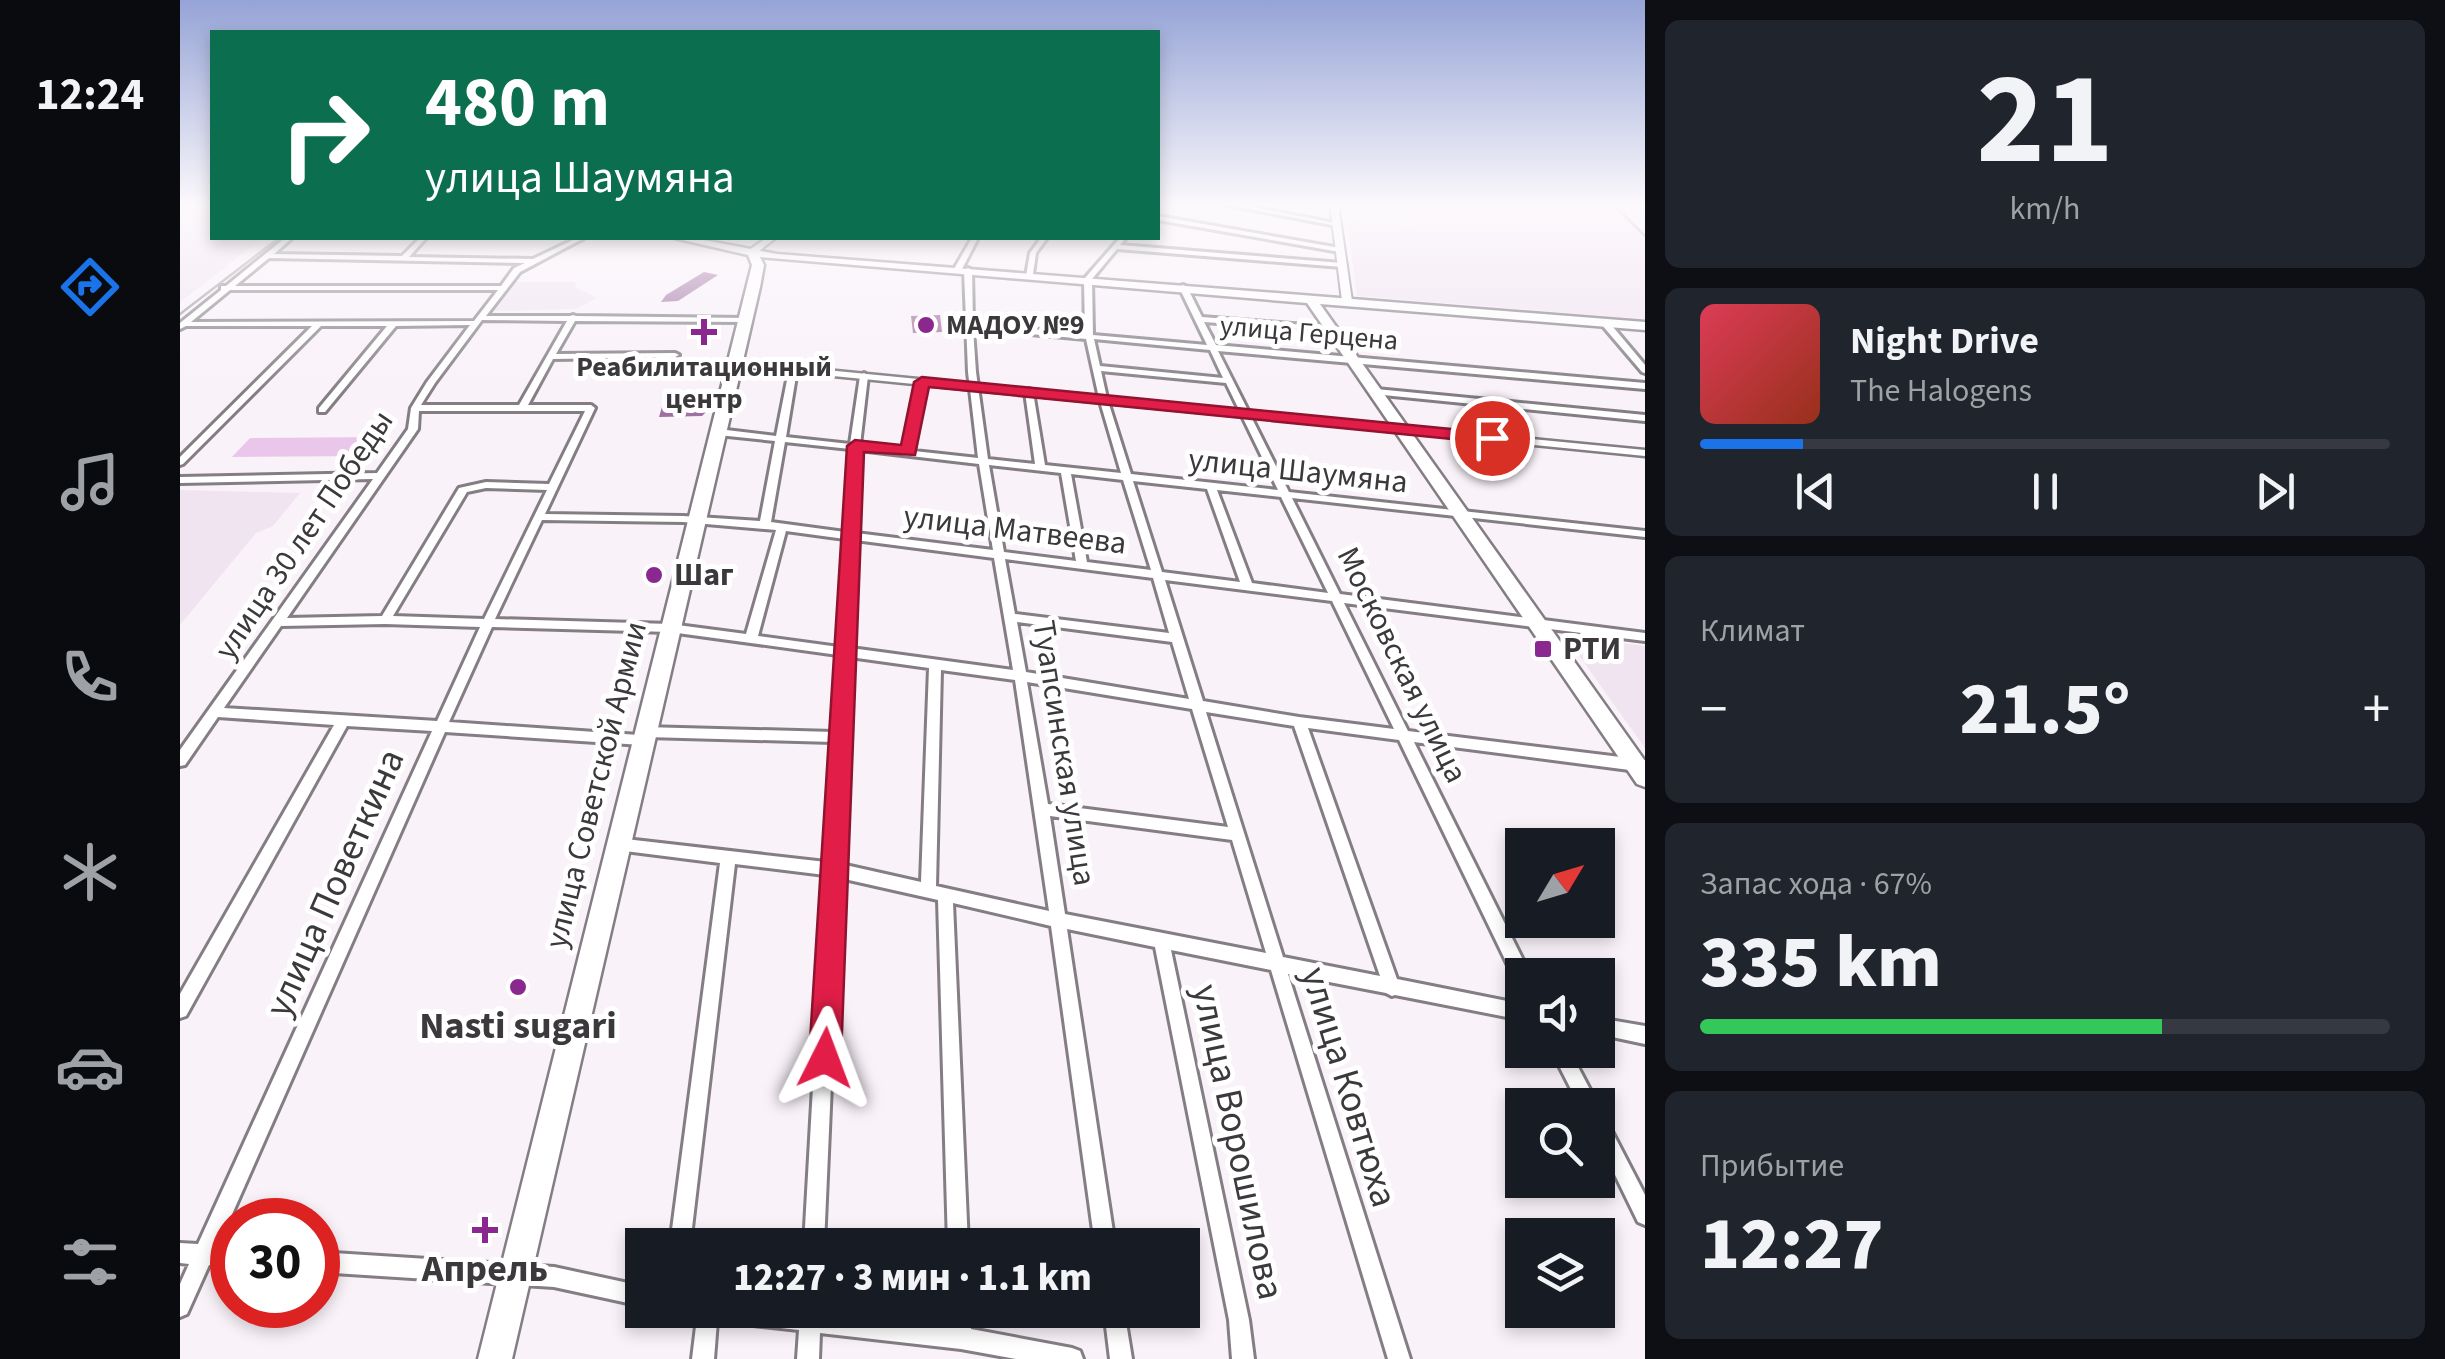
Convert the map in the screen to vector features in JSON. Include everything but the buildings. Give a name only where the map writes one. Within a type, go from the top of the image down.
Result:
[{"type":"main road","name":"улица Советской Армии","points":[[494,1359],[757,267]]},
{"type":"main road","points":[[943,267],[1645,326]]},
{"type":"main road","points":[[1342,267],[1347,301]]},
{"type":"main road","points":[[1310,298],[1642,769]]},
{"type":"street","points":[[182,326],[250,267]]},
{"type":"street","name":"улица 30 лет Победы","points":[[180,761],[413,429],[415,408],[521,267]]},
{"type":"street","points":[[1030,274],[1031,267]]},
{"type":"street","points":[[1088,279],[1098,267]]},
{"type":"street","name":"Туапсинская улица","points":[[963,269],[984,462],[1041,809],[1103,1228]]},
{"type":"street","name":"улица Ковтюха","points":[[1088,279],[1089,336],[1103,398],[1400,1359]]},
{"type":"street","name":"Московская улица","points":[[1183,287],[1513,958]]},
{"type":"street","points":[[224,288],[503,288]]},
{"type":"street","points":[[415,408],[521,408],[573,317]]},
{"type":"street","points":[[182,326],[573,317],[746,320]]},
{"type":"street","points":[[1198,319],[1331,328]]},
{"type":"street","points":[[1604,322],[1645,370]]},
{"type":"street","points":[[180,462],[319,324]]},
{"type":"street","points":[[322,410],[394,324]]},
{"type":"street","name":"улица Герцена","points":[[970,326],[1645,386]]},
{"type":"street","points":[[551,356],[675,355]]},
{"type":"street","points":[[734,364],[1645,453]]},
{"type":"street","points":[[1096,368],[1228,381]]},
{"type":"street","points":[[765,525],[794,370]]},
{"type":"street","points":[[815,1228],[855,446],[864,376]]},
{"type":"street","points":[[909,452],[922,382]]},
{"type":"street","points":[[1029,392],[1040,466]]},
{"type":"street","points":[[1376,392],[1645,418]]},
{"type":"street","name":"улица Поветкина","points":[[180,1307],[488,622],[591,408],[521,408]]},
{"type":"street","name":"улица Шаумяна","points":[[718,432],[1645,534]]},
{"type":"street","points":[[1065,470],[1082,566]]},
{"type":"street","points":[[180,480],[381,476]]},
{"type":"street","points":[[385,620],[463,490],[486,485],[552,487]]},
{"type":"street","points":[[1211,486],[1247,585]]},
{"type":"street","name":"улица Матвеева","points":[[538,516],[696,519],[765,525],[1645,638]]},
{"type":"street","points":[[751,638],[782,527]]},
{"type":"street","points":[[1010,617],[1176,638]]},
{"type":"street","points":[[276,622],[385,620],[670,628],[1642,769]]},
{"type":"street","points":[[934,665],[936,890],[957,1228]]},
{"type":"street","points":[[214,712],[643,736],[842,738]]},
{"type":"street","points":[[180,1010],[344,720]]},
{"type":"street","points":[[1299,722],[1392,988]]},
{"type":"street","points":[[1041,809],[1237,834]]},
{"type":"street","name":"улица Ворошилова","points":[[617,844],[836,870],[1058,920],[1276,960],[1392,988],[1505,1009]]},
{"type":"street","points":[[682,1228],[728,858]]},
{"type":"street","name":"улица Ворошилова","points":[[1161,939],[1239,1320],[1243,1359]]},
{"type":"street","points":[[1615,1029],[1645,1035]]},
{"type":"street","points":[[1615,1156],[1645,1215]]},
{"type":"street","points":[[180,1253],[210,1255]]},
{"type":"street","points":[[340,1263],[554,1277],[625,1292]]},
{"type":"street","points":[[703,1359],[707,1328]]},
{"type":"street","points":[[808,1359],[809,1328]]},
{"type":"street","points":[[870,1328],[1072,1359]]},
{"type":"street","points":[[1117,1328],[1121,1359]]},
{"type":"shaded area","points":[[180,267],[225,267],[180,302]]},
{"type":"shaded area","points":[[1353,267],[1645,267],[1645,319],[1357,296]]},
{"type":"shaded area","points":[[513,282],[576,282],[575,287],[597,298],[575,309],[493,311]]},
{"type":"shaded area","points":[[379,437],[365,456],[232,457],[250,438]]},
{"type":"shaded area","points":[[180,490],[300,493],[273,526],[256,533],[180,625]]},
{"type":"shaded area","points":[[1565,636],[1645,646],[1645,748]]},
{"type":"railway","points":[[180,314],[241,267]]},
{"type":"place","name":"МАДОУ №9","points":[[926,325]]},
{"type":"place","name":"Реабилитационный центр","points":[[704,332]]},
{"type":"place","name":"Шаг","points":[[654,575]]},
{"type":"place","name":"РТИ","points":[[1543,649]]},
{"type":"place","name":"Nasti sugari","points":[[518,987]]},
{"type":"place","name":"Апрель","points":[[485,1230]]},
{"type":"route","points":[[825,1058],[855,446],[909,452],[922,382],[1492,438]]}]
